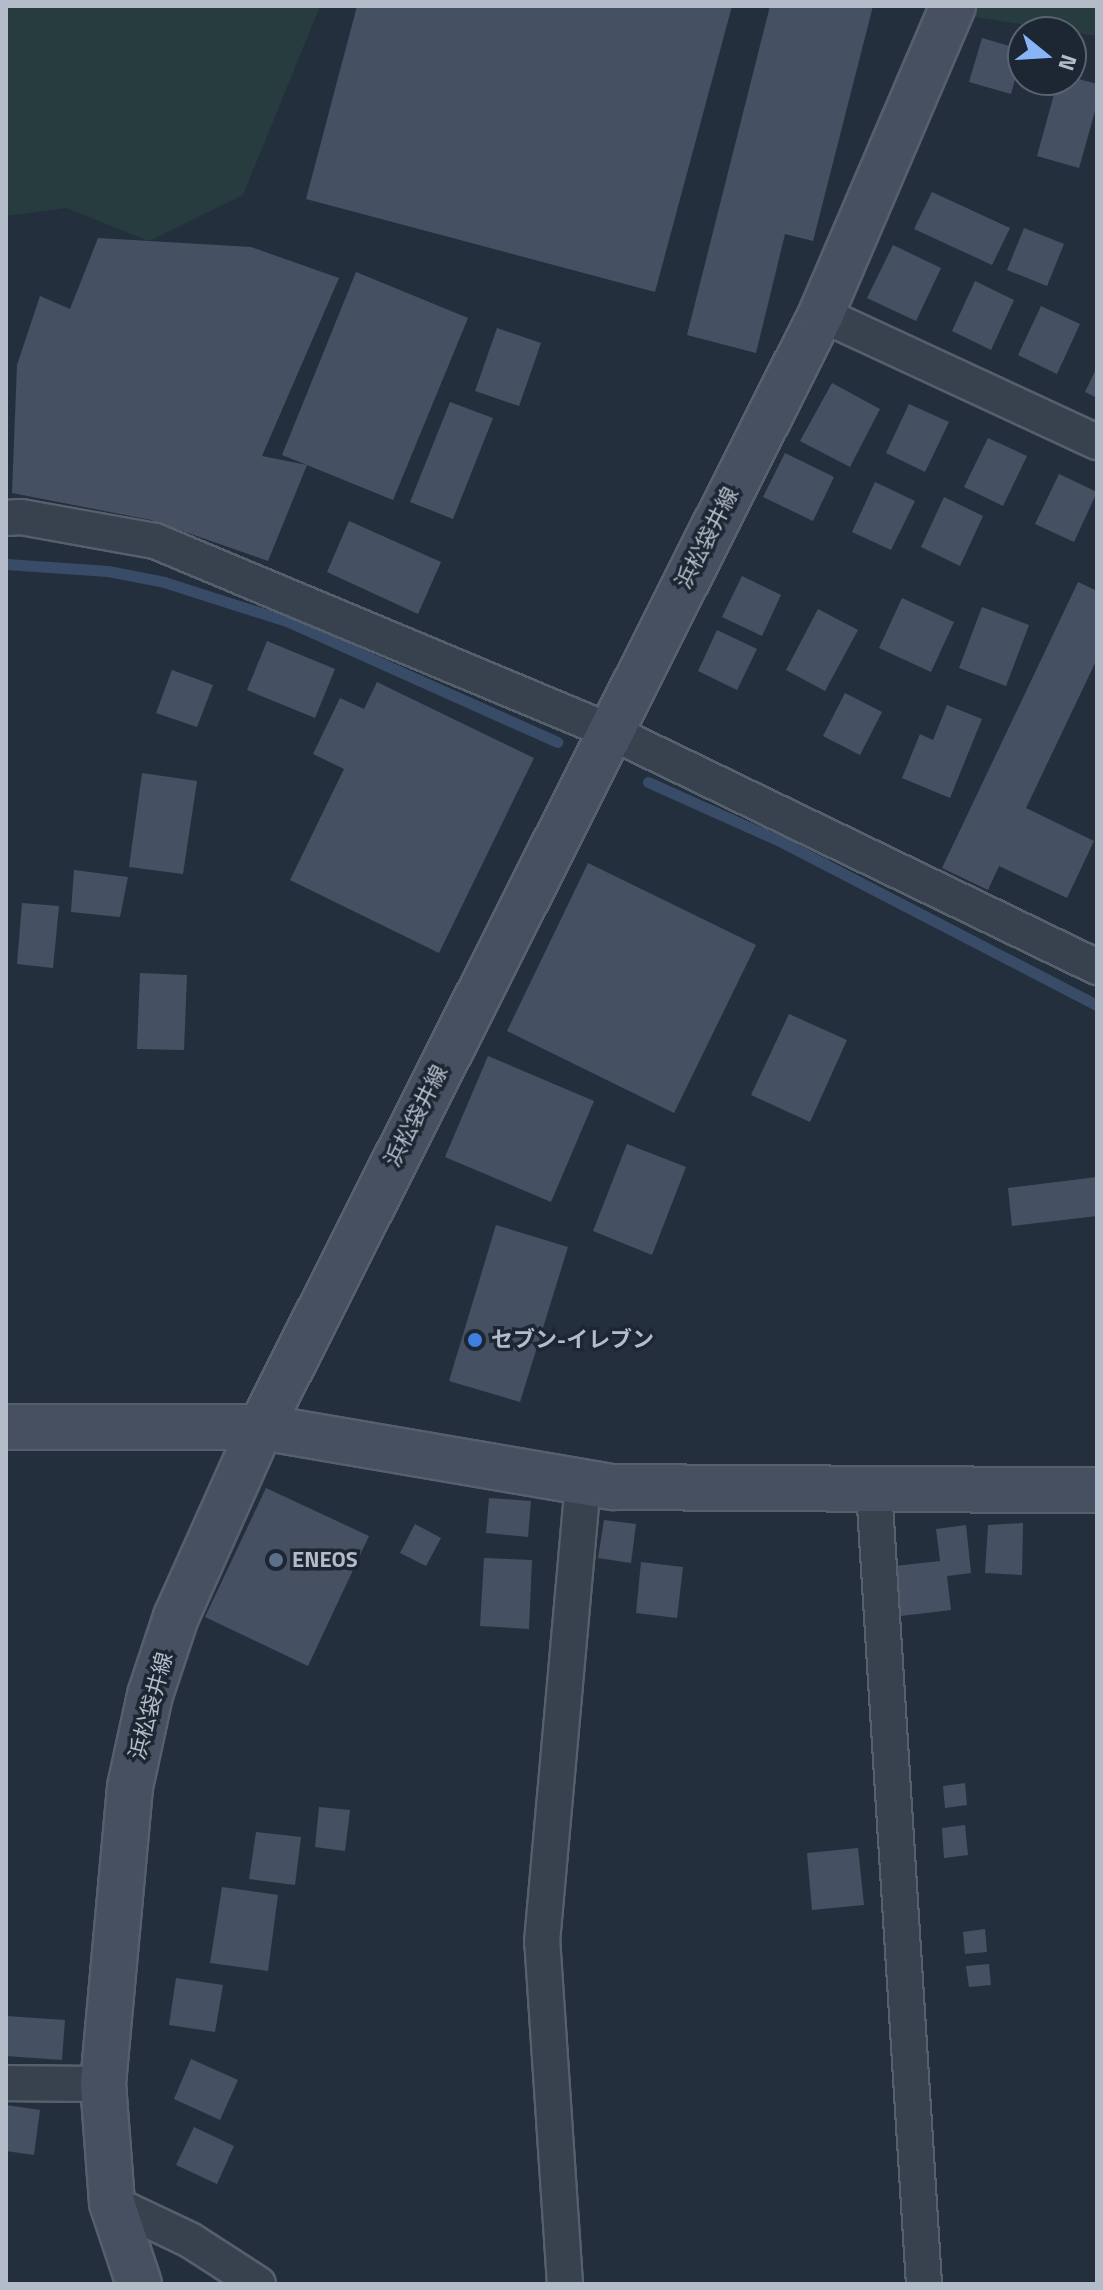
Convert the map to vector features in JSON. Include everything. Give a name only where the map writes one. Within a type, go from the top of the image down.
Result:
[{"type":"main road","name":"浜松袋井線","points":[[139,2284],[112,2203],[103,2084],[130,1787],[150,1695],[176,1617],[261,1427],[821,314],[953,6]]},
{"type":"main road","points":[[6,1427],[261,1427],[583,1482],[874,1489],[1097,1490]]},
{"type":"street","points":[[821,314],[1097,442]]},
{"type":"street","points":[[6,518],[21,517],[155,541],[609,731],[1097,967]]},
{"type":"street","points":[[565,2284],[542,1942],[583,1482]]},
{"type":"street","points":[[874,1489],[924,2284]]},
{"type":"street","points":[[6,2083],[103,2084]]},
{"type":"street","points":[[112,2203],[190,2240],[258,2284]]},
{"type":"green space","points":[[6,6],[320,6],[243,195],[149,241],[66,208],[6,216]]},
{"type":"green space","points":[[953,6],[1097,6],[1097,36],[1087,34],[1087,16],[1007,16],[1007,22],[950,13]]},
{"type":"building","points":[[357,6],[732,6],[655,292],[306,199]]},
{"type":"building","points":[[770,6],[873,6],[813,241],[785,234],[756,353],[687,335]]},
{"type":"building","points":[[982,38],[1007,45],[1007,93],[969,82]]},
{"type":"building","points":[[1087,81],[1097,84],[1097,104],[1079,168],[1037,156],[1054,96],[1087,96]]},
{"type":"building","points":[[932,192],[1010,228],[992,265],[914,229]]},
{"type":"building","points":[[1024,228],[1064,244],[1047,286],[1007,270]]},
{"type":"building","points":[[98,238],[251,247],[339,278],[262,456],[307,465],[268,561],[151,520],[12,493],[17,365],[40,296],[70,309]]},
{"type":"building","points":[[893,245],[941,268],[916,321],[867,298]]},
{"type":"building","points":[[356,272],[468,318],[393,500],[282,455]]},
{"type":"building","points":[[975,281],[1014,300],[991,350],[952,331]]},
{"type":"building","points":[[1041,306],[1080,324],[1057,374],[1018,355]]},
{"type":"building","points":[[497,328],[541,343],[519,406],[475,391]]},
{"type":"building","points":[[1097,367],[1097,398],[1085,392]]},
{"type":"building","points":[[832,383],[880,409],[850,467],[800,441]]},
{"type":"building","points":[[450,402],[493,418],[453,519],[410,502]]},
{"type":"building","points":[[909,404],[949,422],[925,472],[886,453]]},
{"type":"building","points":[[988,438],[1027,456],[1003,506],[964,487]]},
{"type":"building","points":[[785,453],[834,477],[813,521],[763,497]]},
{"type":"building","points":[[1059,474],[1097,492],[1074,542],[1035,524]]},
{"type":"building","points":[[875,482],[915,501],[891,550],[852,532]]},
{"type":"building","points":[[944,497],[983,516],[960,566],[921,547]]},
{"type":"building","points":[[349,521],[441,562],[418,614],[327,572]]},
{"type":"building","points":[[742,576],[781,595],[762,636],[722,617]]},
{"type":"building","points":[[1078,582],[1097,591],[1097,659],[1026,808],[1094,841],[1067,898],[999,866],[988,890],[942,868]]},
{"type":"building","points":[[902,598],[954,622],[931,672],[879,648]]},
{"type":"building","points":[[982,607],[1029,625],[1006,686],[959,668]]},
{"type":"building","points":[[818,609],[858,630],[825,691],[786,670]]},
{"type":"building","points":[[717,630],[757,649],[737,690],[698,671]]},
{"type":"building","points":[[267,641],[335,669],[315,718],[247,690]]},
{"type":"building","points":[[172,670],[213,685],[197,727],[156,713]]},
{"type":"building","points":[[377,682],[534,758],[439,953],[290,880],[344,769],[313,754],[340,698],[364,709]]},
{"type":"building","points":[[845,693],[882,712],[860,755],[823,736]]},
{"type":"building","points":[[947,705],[982,719],[950,798],[902,778],[920,734],[933,740]]},
{"type":"building","points":[[142,773],[197,781],[183,874],[129,867]]},
{"type":"building","points":[[588,863],[756,945],[674,1113],[507,1031]]},
{"type":"building","points":[[74,870],[128,877],[120,917],[71,912]]},
{"type":"building","points":[[22,903],[59,906],[53,968],[17,964]]},
{"type":"building","points":[[140,973],[187,975],[184,1050],[137,1049]]},
{"type":"building","points":[[789,1014],[847,1040],[810,1122],[751,1095]]},
{"type":"building","points":[[488,1056],[594,1101],[551,1202],[445,1157]]},
{"type":"building","points":[[627,1144],[686,1167],[652,1255],[593,1231]]},
{"type":"building","points":[[1097,1177],[1097,1216],[1012,1226],[1008,1188]]},
{"type":"building","points":[[496,1225],[568,1247],[520,1402],[449,1381]]},
{"type":"building","points":[[266,1488],[369,1536],[308,1666],[205,1617]]},
{"type":"building","points":[[489,1498],[531,1501],[528,1537],[486,1533]]},
{"type":"building","points":[[604,1520],[636,1524],[631,1563],[598,1558]]},
{"type":"building","points":[[1023,1523],[1022,1575],[985,1573],[988,1525]]},
{"type":"building","points":[[415,1524],[441,1538],[426,1566],[400,1553]]},
{"type":"building","points":[[966,1525],[971,1573],[947,1576],[951,1610],[901,1616],[895,1566],[940,1561],[936,1529]]},
{"type":"building","points":[[484,1558],[532,1560],[529,1629],[480,1626]]},
{"type":"building","points":[[641,1562],[683,1567],[677,1618],[636,1613]]},
{"type":"building","points":[[965,1783],[967,1805],[945,1808],[943,1786]]},
{"type":"building","points":[[319,1807],[350,1810],[345,1851],[315,1847]]},
{"type":"building","points":[[965,1825],[968,1855],[944,1858],[942,1828]]},
{"type":"building","points":[[256,1832],[301,1837],[295,1885],[249,1879]]},
{"type":"building","points":[[858,1848],[864,1905],[812,1910],[807,1853]]},
{"type":"building","points":[[222,1887],[278,1895],[268,1971],[210,1963]]},
{"type":"building","points":[[985,1929],[987,1952],[965,1954],[963,1932]]},
{"type":"building","points":[[989,1964],[991,1985],[969,1987],[966,1966]]},
{"type":"building","points":[[176,1978],[223,1985],[215,2032],[169,2025]]},
{"type":"building","points":[[6,2016],[65,2020],[62,2060],[6,2056]]},
{"type":"building","points":[[191,2059],[238,2080],[220,2120],[174,2099]]},
{"type":"building","points":[[6,2105],[40,2110],[34,2155],[6,2151]]},
{"type":"building","points":[[194,2127],[234,2146],[217,2184],[176,2165]]},
{"type":"waterway","points":[[6,564],[108,571],[164,582],[289,622],[557,742]]},
{"type":"waterway","points":[[648,782],[782,842],[1097,1005]]},
{"type":"place","name":"セブン-イレブン","points":[[475,1340]]},
{"type":"place","name":"ENEOS","points":[[276,1560]]}]
